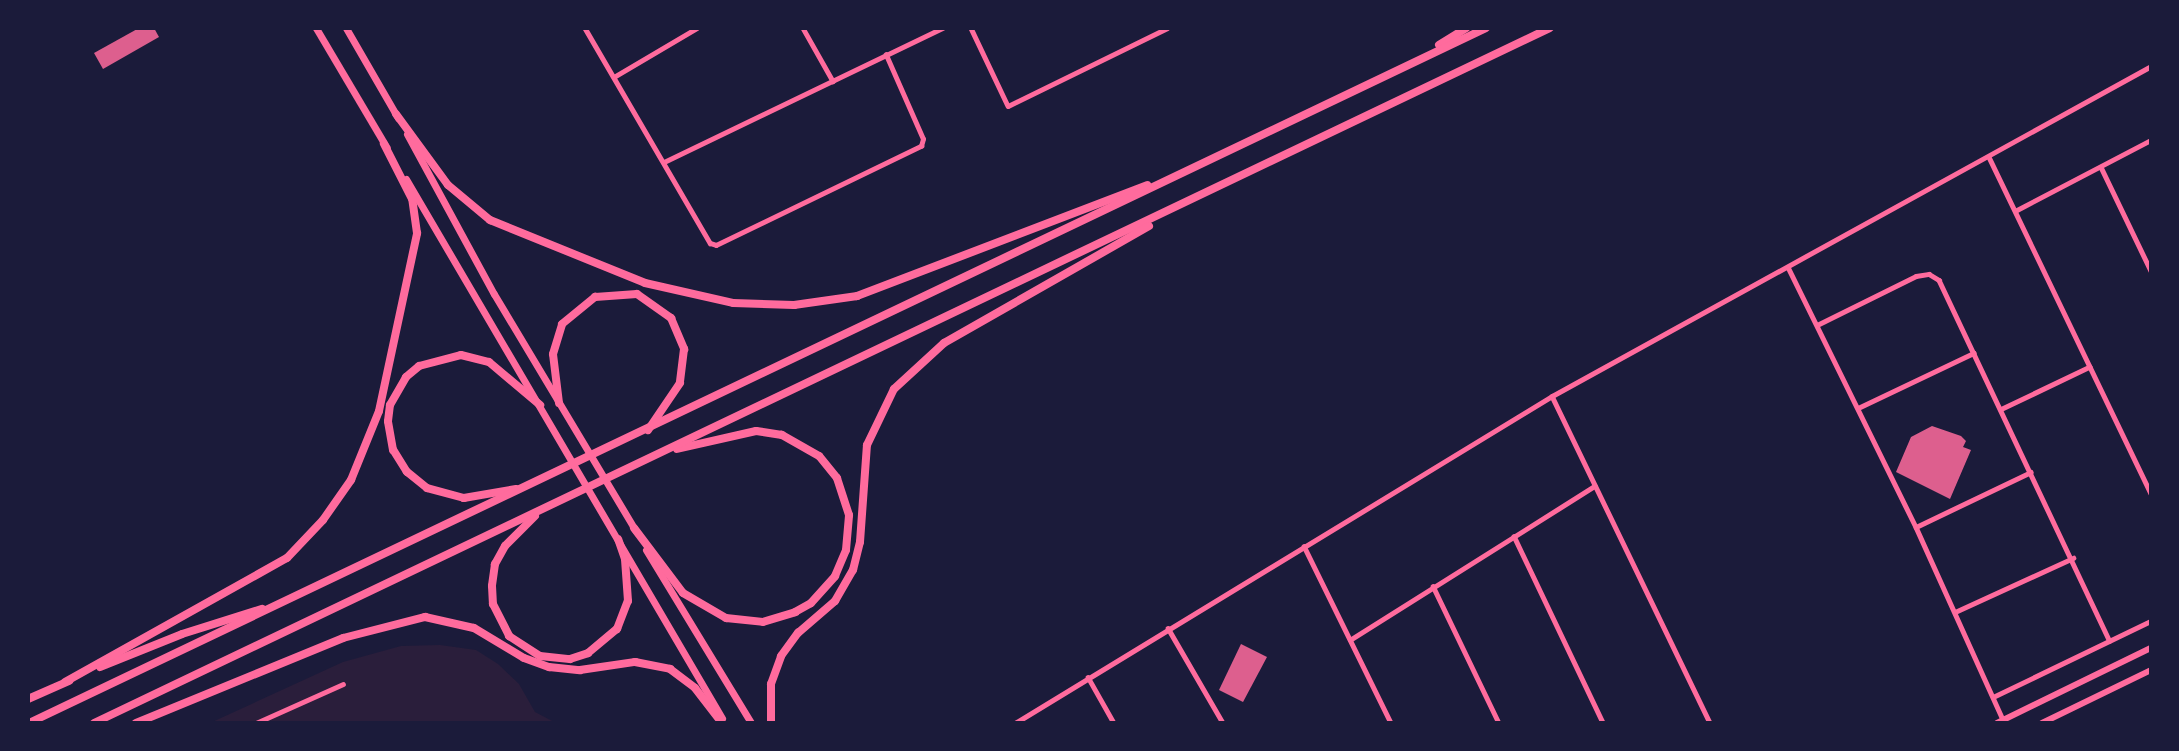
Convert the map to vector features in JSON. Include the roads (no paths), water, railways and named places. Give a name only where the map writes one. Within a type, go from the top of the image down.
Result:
[{"type":"highway","points":[[316,28],[540,405],[724,723]]},
{"type":"highway","points":[[346,28],[559,403],[751,723]]},
{"type":"highway","points":[[1410,64],[1466,28]]},
{"type":"highway","points":[[29,723],[1486,28]]},
{"type":"highway","points":[[94,723],[1553,28]]},
{"type":"highway","points":[[396,114],[447,185],[490,220],[668,291],[756,305],[857,296],[1203,164]]},
{"type":"highway","points":[[65,682],[287,558],[323,520],[351,481],[379,411],[417,233],[412,199],[384,144]]},
{"type":"highway","points":[[771,723],[771,684],[781,656],[798,633],[835,601],[853,570],[860,542],[867,445],[883,407],[905,375],[944,343],[1212,191]]},
{"type":"highway","points":[[559,403],[553,354],[562,324],[595,297],[637,294],[671,318],[684,349],[680,383],[645,431]]},
{"type":"highway","points":[[530,486],[464,498],[427,488],[399,461],[387,421],[393,397],[407,377],[446,356],[489,362],[540,405]]},
{"type":"highway","points":[[634,528],[683,593],[708,611],[743,622],[763,622],[795,612],[825,589],[842,564],[849,516],[846,503],[837,478],[806,447],[782,435],[756,431],[656,455]]},
{"type":"highway","points":[[540,511],[505,546],[495,564],[492,586],[493,604],[509,636],[540,656],[570,659],[588,653],[617,629],[628,601],[618,539]]},
{"type":"highway","points":[[28,699],[191,631],[289,601]]},
{"type":"highway","points":[[136,723],[343,638],[425,617],[474,628],[524,658],[549,667],[580,670],[635,662],[670,669],[695,688],[724,723]]},
{"type":"main road","points":[[2000,722],[2151,648]]},
{"type":"main road","points":[[2042,723],[2151,670]]},
{"type":"street","points":[[585,28],[710,243],[716,245],[916,150],[923,139],[886,55]]},
{"type":"street","points":[[614,77],[697,28]]},
{"type":"street","points":[[803,28],[833,80]]},
{"type":"street","points":[[664,162],[942,28]]},
{"type":"street","points":[[971,28],[1007,106],[1167,28]]},
{"type":"street","points":[[1015,723],[1552,396],[2151,66]]},
{"type":"street","points":[[2015,211],[2151,140]]},
{"type":"street","points":[[1989,157],[2151,493]]},
{"type":"street","points":[[2101,167],[2151,271]]},
{"type":"street","points":[[1788,267],[1916,527],[1993,696],[2000,722]]},
{"type":"street","points":[[1818,325],[1916,276],[1929,274],[1939,281],[2073,558],[2110,641]]},
{"type":"street","points":[[1858,408],[1974,354]]},
{"type":"street","points":[[2001,409],[2089,367]]},
{"type":"street","points":[[1552,396],[1710,723]]},
{"type":"street","points":[[1916,527],[2031,471]]},
{"type":"street","points":[[1350,640],[1595,486]]},
{"type":"street","points":[[1514,536],[1603,723]]},
{"type":"street","points":[[1304,546],[1391,723]]},
{"type":"street","points":[[1955,612],[2073,558]]},
{"type":"street","points":[[1433,586],[1499,723]]},
{"type":"street","points":[[1993,696],[2151,621]]},
{"type":"street","points":[[1168,628],[1223,723]]},
{"type":"street","points":[[1088,677],[1114,723]]},
{"type":"street","points":[[256,723],[343,684]]}]
